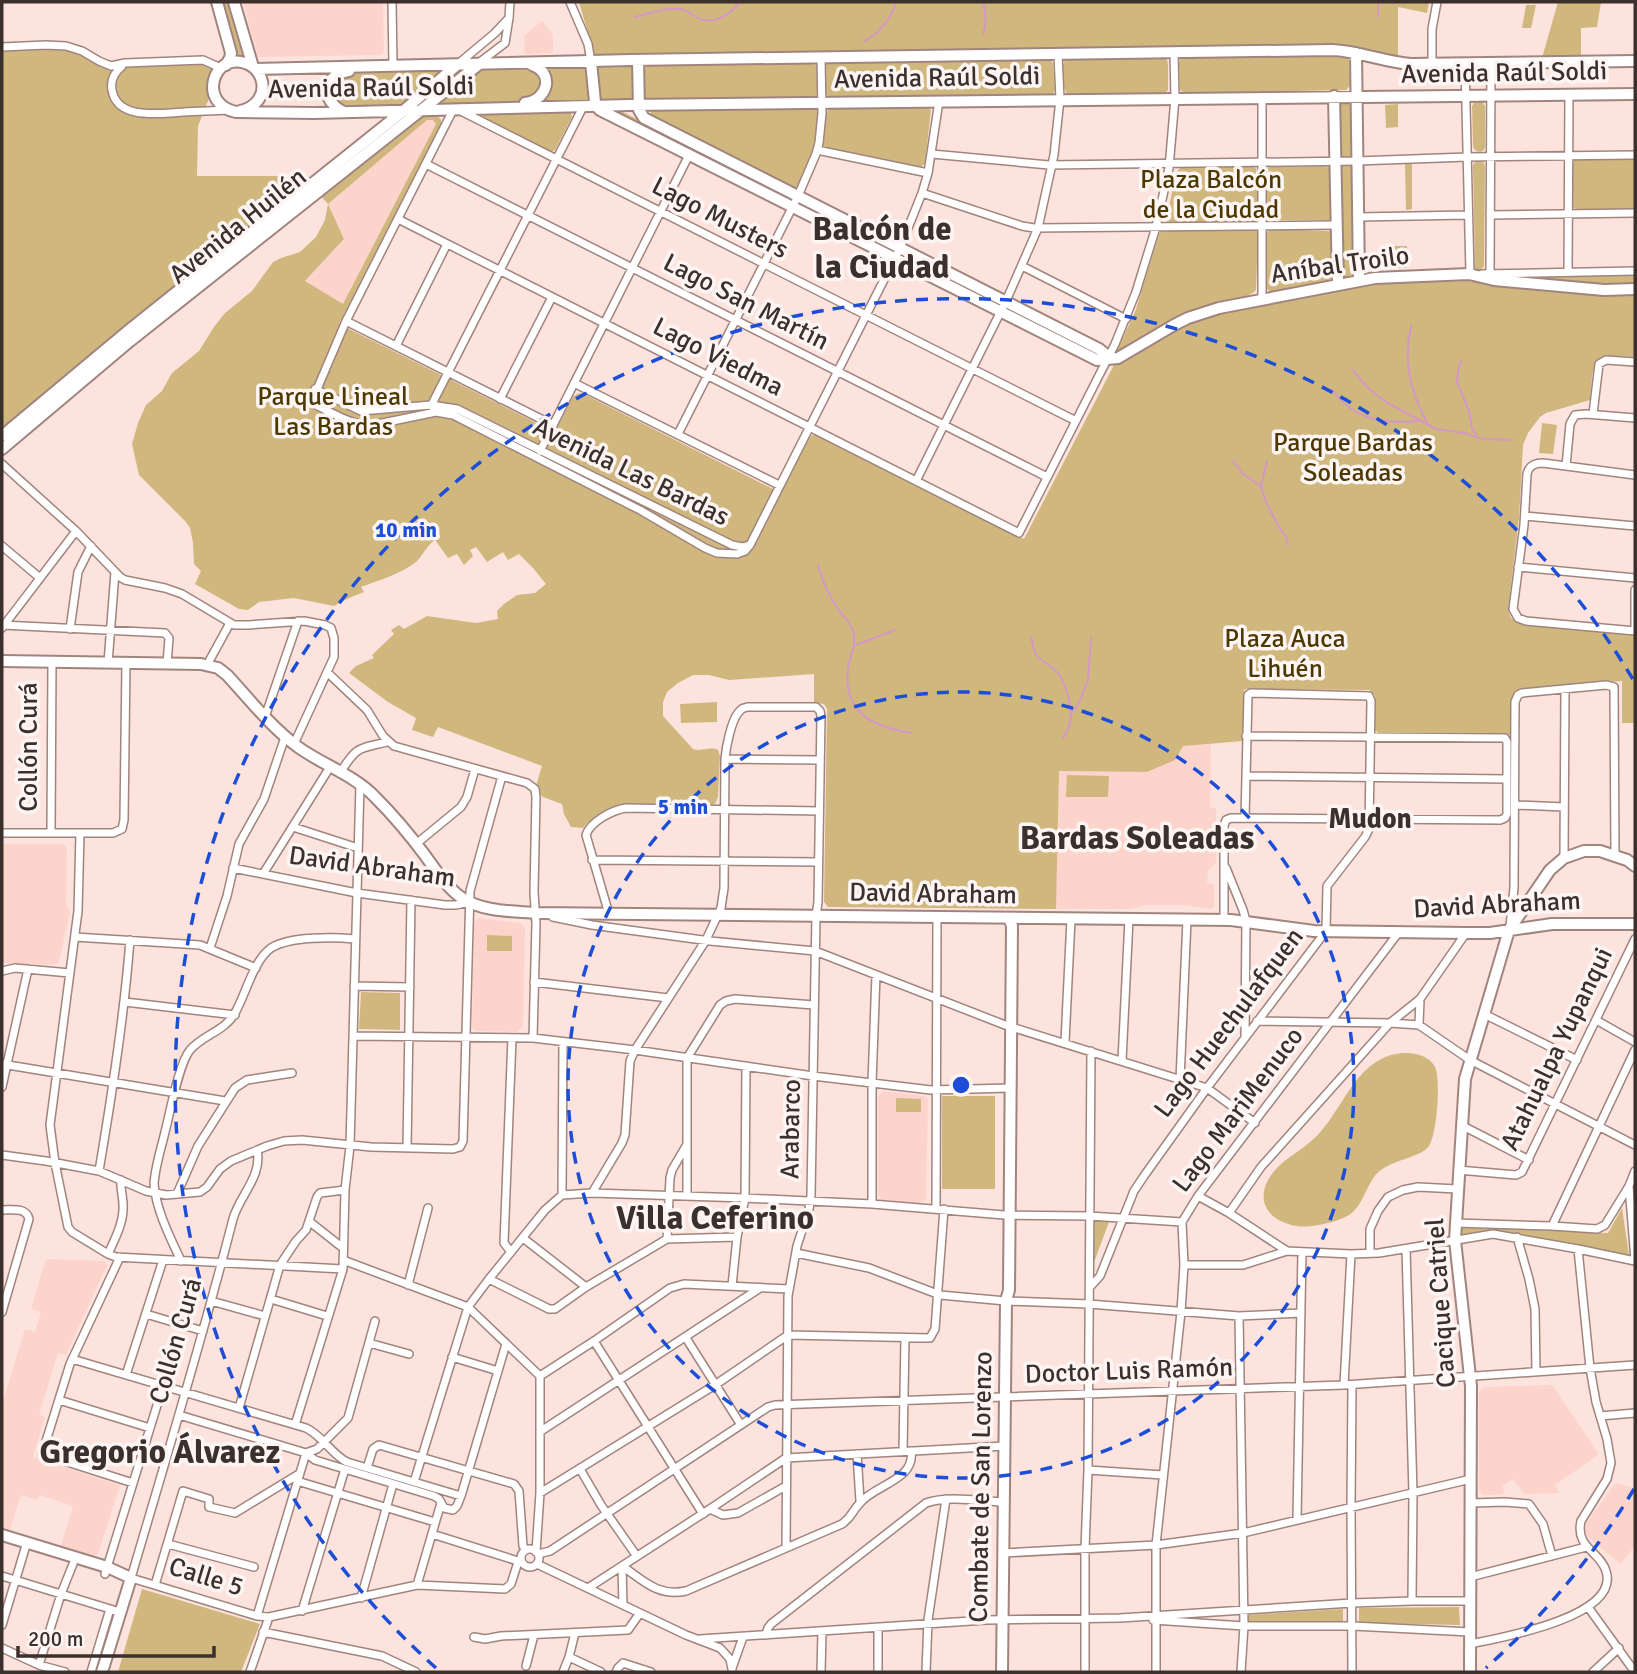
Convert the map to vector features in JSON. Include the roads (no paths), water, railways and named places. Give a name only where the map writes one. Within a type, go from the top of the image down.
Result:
[{"type":"main road","points":[[217,2],[231,53],[214,80],[213,92],[218,103],[228,110],[240,111],[254,105],[261,96],[262,81],[254,68],[234,2]]},
{"type":"main road","name":"Avenida Raúl Soldi","points":[[254,68],[1337,50],[1402,64],[1635,61]]},
{"type":"main road","points":[[1356,53],[1359,280]]},
{"type":"main road","points":[[638,60],[639,112],[644,118],[900,248],[1003,307]]},
{"type":"main road","points":[[224,66],[241,62],[254,68]]},
{"type":"main road","points":[[591,62],[596,106],[600,110],[894,259],[1099,349],[1107,359]]},
{"type":"main road","points":[[503,109],[513,104],[533,102],[543,93],[546,85],[544,74],[538,67],[524,64]]},
{"type":"main road","name":"Avenida Huilén","points":[[2,436],[135,324],[402,112],[457,65]]},
{"type":"main road","name":"Avenida Huilén","points":[[2,449],[130,341],[478,65]]},
{"type":"main road","points":[[346,113],[329,100],[327,92],[330,82],[342,72],[372,67]]},
{"type":"main road","name":"Avenida Raúl Soldi","points":[[240,111],[346,113],[822,102],[1635,94]]},
{"type":"main road","points":[[1334,96],[1338,285]]},
{"type":"main road","points":[[372,112],[383,117],[382,128]]},
{"type":"main road","points":[[1469,274],[1490,280],[1604,290],[1635,289]]},
{"type":"main road","name":"Aníbal Troilo","points":[[1107,359],[1118,358],[1188,318],[1219,308],[1359,280],[1469,274]]},
{"type":"main road","points":[[2,661],[207,665],[223,670],[290,741],[374,796],[450,887],[469,902]]},
{"type":"main road","points":[[1509,930],[1550,870],[1564,858],[1584,851],[1600,852],[1633,862]]},
{"type":"main road","points":[[1531,897],[1529,916],[1536,925]]},
{"type":"main road","name":"David Abraham","points":[[469,902],[487,908],[536,913],[1224,920],[1326,931],[1490,933],[1536,925],[1635,924]]},
{"type":"main road","name":"Combate de San Lorenzo","points":[[1002,1672],[1006,1301],[1009,1290],[1006,1215],[1012,926],[1009,918]]},
{"type":"main road","name":"Cacique Catriel","points":[[1470,1672],[1471,1376],[1455,1223],[1464,1087],[1509,930]]},
{"type":"main road","name":"Calle 5","points":[[2,1535],[73,1564],[106,1570]]},
{"type":"main road","name":"Calle 5","points":[[2,1542],[26,1546],[131,1578]]},
{"type":"main road","name":"Collón Curá","points":[[102,1672],[115,1610],[131,1578]]},
{"type":"street","points":[[392,2],[393,66]]},
{"type":"street","points":[[509,18],[510,2]]},
{"type":"street","points":[[570,2],[588,44],[591,62]]},
{"type":"street","points":[[1432,64],[1432,29],[1437,2]]},
{"type":"street","name":"Avenida Huilén","points":[[457,65],[509,18]]},
{"type":"street","name":"Avenida Huilén","points":[[478,65],[505,43],[509,18]]},
{"type":"street","points":[[2,47],[66,46],[111,66],[203,60],[224,66]]},
{"type":"street","points":[[1047,477],[1126,319],[1156,227],[1169,164],[1175,98],[1174,52]]},
{"type":"street","points":[[916,481],[1003,307],[1038,228],[1052,165],[1060,99],[1058,54]]},
{"type":"street","points":[[678,435],[798,196],[817,150],[822,116],[821,58]]},
{"type":"street","points":[[125,63],[116,70],[111,89],[117,102],[130,110],[148,114],[228,110]]},
{"type":"street","points":[[1465,64],[1469,274]]},
{"type":"street","points":[[1490,273],[1491,64]]},
{"type":"street","points":[[1568,272],[1569,95]]},
{"type":"street","points":[[1262,97],[1262,299]]},
{"type":"street","points":[[750,545],[900,248],[928,173],[939,101]]},
{"type":"street","points":[[429,409],[583,107]]},
{"type":"street","points":[[315,389],[346,321],[456,110]]},
{"type":"street","name":"Lago Musters","points":[[456,110],[1076,421]]},
{"type":"street","points":[[817,150],[928,173]]},
{"type":"street","points":[[932,154],[1052,165],[1635,155]]},
{"type":"street","points":[[538,454],[689,155]]},
{"type":"street","name":"Lago San Martín","points":[[426,164],[1047,477]]},
{"type":"street","points":[[922,192],[1022,226],[1038,228],[1337,225]]},
{"type":"street","points":[[1490,215],[1635,213]]},
{"type":"street","points":[[1359,217],[1468,215]]},
{"type":"street","name":"Lago Viedma","points":[[398,219],[1018,533],[1047,477]]},
{"type":"street","points":[[396,346],[447,244]]},
{"type":"street","points":[[1022,266],[1126,319]]},
{"type":"street","name":"Aníbal Troilo","points":[[1469,274],[1635,271]]},
{"type":"street","points":[[500,398],[552,297]]},
{"type":"street","points":[[346,321],[553,425]]},
{"type":"street","points":[[1593,414],[1597,370],[1601,362],[1635,362]]},
{"type":"street","points":[[574,383],[779,485]]},
{"type":"street","name":"Avenida Las Bardas","points":[[429,409],[365,425],[348,421],[312,401],[315,389],[361,411],[429,409],[457,409],[717,553],[737,554],[750,545]]},
{"type":"street","points":[[1566,466],[1570,424],[1575,415],[1635,418]]},
{"type":"street","name":"Avenida Las Bardas","points":[[538,454],[732,545],[750,545]]},
{"type":"street","points":[[1635,475],[1540,463],[1530,467],[1527,474],[1525,516],[1513,605],[1516,615],[1526,621],[1635,631],[1635,590]]},
{"type":"street","points":[[2,464],[125,580],[182,594],[230,623],[244,625],[298,621],[331,628],[334,652],[327,672],[239,844],[227,896],[210,948]]},
{"type":"street","points":[[1525,516],[1635,526]]},
{"type":"street","points":[[3,627],[76,531]]},
{"type":"street","points":[[2,546],[40,578]]},
{"type":"street","points":[[70,629],[78,572],[90,546]]},
{"type":"street","points":[[1518,567],[1635,578]]},
{"type":"street","points":[[108,663],[115,572]]},
{"type":"street","points":[[265,717],[298,621]]},
{"type":"street","points":[[207,665],[230,623]]},
{"type":"street","points":[[3,627],[163,632],[169,635],[167,664]]},
{"type":"street","name":"Collón Curá","points":[[51,833],[52,662]]},
{"type":"street","points":[[2,833],[116,833],[122,829],[126,663]]},
{"type":"street","points":[[327,672],[367,710],[387,742],[401,749],[527,783],[535,789],[533,1038]]},
{"type":"street","points":[[1564,858],[1565,689],[1606,685],[1613,686],[1615,691],[1615,856]]},
{"type":"street","name":"Cacique Catriel","points":[[1509,930],[1513,895],[1516,697],[1522,693],[1565,689]]},
{"type":"street","name":"Lago Huechulafquen","points":[[1090,1287],[1100,1276],[1134,1191],[1207,1088],[1326,931],[1327,886],[1369,829],[1369,696],[1251,693],[1248,695],[1246,736]]},
{"type":"street","name":"Arabarco","points":[[725,759],[736,716],[741,709],[751,706],[818,709],[821,716],[811,1202],[789,1289],[786,1548]]},
{"type":"street","points":[[1224,920],[1226,820],[1500,820],[1505,818],[1507,813],[1506,738],[1246,736],[1245,818]]},
{"type":"street","points":[[263,874],[335,770],[357,751],[387,742]]},
{"type":"street","points":[[592,1193],[625,1135],[630,1061],[706,940],[718,915],[723,896],[725,759],[820,760]]},
{"type":"street","points":[[416,844],[461,807],[467,797],[475,769]]},
{"type":"street","points":[[2,1155],[99,1171],[155,1194],[177,1194],[204,1190],[225,1164],[275,1143],[293,1140],[350,1146],[460,1147],[463,1141],[469,902],[472,882],[502,776]]},
{"type":"street","points":[[1246,776],[1507,779]]},
{"type":"street","points":[[295,1425],[343,1269],[345,1190],[350,1146],[360,785]]},
{"type":"street","points":[[1514,805],[1564,807]]},
{"type":"street","points":[[609,914],[586,832],[592,825],[622,808],[819,811]]},
{"type":"street","points":[[293,827],[358,848]]},
{"type":"street","points":[[80,833],[79,901],[50,1125],[68,1227],[108,1254],[120,1257],[343,1269]]},
{"type":"street","points":[[592,860],[818,862]]},
{"type":"street","points":[[1224,864],[1246,921],[1245,1038]]},
{"type":"street","name":"David Abraham","points":[[233,868],[357,893],[451,905],[469,902]]},
{"type":"street","points":[[1513,895],[1519,900],[1531,897]]},
{"type":"street","points":[[407,1148],[411,900]]},
{"type":"street","points":[[536,913],[592,925],[815,951],[1008,1026],[1207,1088],[1255,1123]]},
{"type":"street","points":[[540,1493],[715,1385],[788,1335],[930,1338],[935,1329],[938,1294],[940,1209],[936,1090],[937,917]]},
{"type":"street","points":[[1065,1042],[1071,919]]},
{"type":"street","points":[[1122,1061],[1129,919]]},
{"type":"street","points":[[1180,1080],[1187,920]]},
{"type":"street","name":"Lago MariMenuco","points":[[1156,1672],[1157,1545],[1181,1312],[1184,1265],[1182,1222],[1198,1196],[1399,932]]},
{"type":"street","points":[[1228,1213],[1261,1167],[1390,1023],[1420,999],[1466,933]]},
{"type":"street","points":[[75,937],[193,944],[210,948],[256,968]]},
{"type":"street","points":[[181,1261],[155,1194],[155,1175],[186,1056],[196,1044],[235,1015],[256,968],[265,954],[276,945],[324,937],[355,939]]},
{"type":"street","name":"Atahualpa Yupanqui","points":[[1458,1170],[1516,1175],[1522,1172],[1635,939]]},
{"type":"street","points":[[99,1171],[125,1002],[130,940]]},
{"type":"street","points":[[2,971],[10,968],[70,973]]},
{"type":"street","points":[[2,1087],[4,1065],[28,970]]},
{"type":"street","points":[[872,1204],[872,1083],[876,975]]},
{"type":"street","points":[[534,982],[668,998]]},
{"type":"street","points":[[354,986],[410,987]]},
{"type":"street","points":[[687,1196],[687,1058],[720,1005],[735,999],[814,1005]]},
{"type":"street","points":[[1419,1025],[1420,999]]},
{"type":"street","points":[[125,1002],[235,1015]]},
{"type":"street","points":[[1484,1014],[1577,1060]]},
{"type":"street","points":[[1595,1020],[1635,1042]]},
{"type":"street","points":[[1257,1021],[1419,1025],[1470,1060],[1635,1145]]},
{"type":"street","points":[[353,1037],[533,1038],[936,1090],[1008,1088]]},
{"type":"street","points":[[511,1252],[504,1243],[504,1231],[512,1038]]},
{"type":"street","points":[[562,1195],[564,1042]]},
{"type":"street","points":[[1552,1226],[1635,1050]]},
{"type":"street","points":[[1085,1672],[1091,1051]]},
{"type":"street","points":[[4,1065],[225,1101]]},
{"type":"street","points":[[732,1286],[737,1237],[745,1198],[746,1066]]},
{"type":"street","points":[[177,1194],[198,1146],[234,1088],[247,1080],[292,1073]]},
{"type":"street","points":[[1461,1125],[1529,1160]]},
{"type":"street","points":[[667,1239],[668,1195],[672,1170],[687,1144]]},
{"type":"street","name":"Collón Curá","points":[[131,1578],[186,1393],[235,1210],[257,1170],[257,1150]]},
{"type":"street","points":[[1455,1223],[1597,1229],[1605,1225],[1635,1171]]},
{"type":"street","points":[[108,1254],[122,1219],[121,1180]]},
{"type":"street","points":[[1184,1265],[1243,1265],[1287,1251],[1370,1253],[1493,1234],[1635,1261],[1629,1186]]},
{"type":"street","points":[[1370,1253],[1370,1229],[1388,1197],[1418,1187],[1457,1189]]},
{"type":"street","points":[[239,1408],[280,1265],[306,1230],[320,1193],[345,1190]]},
{"type":"street","points":[[414,1482],[468,1307],[545,1210],[562,1195],[592,1193],[745,1198],[872,1204],[1006,1215],[1089,1216],[1182,1222]]},
{"type":"street","points":[[1198,1196],[1287,1251]]},
{"type":"street","points":[[408,1286],[428,1208]]},
{"type":"street","points":[[2,1210],[21,1210],[28,1216],[2,1307]]},
{"type":"street","points":[[310,1222],[343,1248]]},
{"type":"street","points":[[489,1279],[549,1309],[555,1309],[586,1287],[667,1239],[737,1237]]},
{"type":"street","points":[[1517,1237],[1535,1310],[1536,1371]]},
{"type":"street","points":[[523,1238],[586,1287]]},
{"type":"street","points":[[1406,1249],[1413,1493],[1412,1601]]},
{"type":"street","points":[[1470,1644],[1522,1634],[1560,1620],[1588,1607],[1600,1596],[1607,1584],[1605,1567],[1586,1547],[1579,1528],[1607,1479],[1611,1464],[1607,1439],[1595,1402],[1578,1249]]},
{"type":"street","points":[[1297,1519],[1302,1252]]},
{"type":"street","points":[[796,1253],[869,1268],[938,1294],[1238,1316],[1301,1313]]},
{"type":"street","points":[[1351,1254],[1348,1385],[1352,1672]]},
{"type":"street","points":[[120,1257],[72,1359],[42,1454],[133,1483]]},
{"type":"street","points":[[126,1375],[163,1260]]},
{"type":"street","points":[[342,1260],[468,1307],[540,1376],[537,1564]]},
{"type":"street","points":[[540,1376],[670,1288],[684,1284],[789,1289]]},
{"type":"street","points":[[541,1431],[761,1288]]},
{"type":"street","points":[[271,1299],[327,1316]]},
{"type":"street","points":[[211,1301],[265,1316]]},
{"type":"street","points":[[145,1314],[203,1331]]},
{"type":"street","points":[[1238,1316],[1244,1611],[1241,1672]]},
{"type":"street","points":[[306,1453],[317,1449],[348,1419],[375,1321]]},
{"type":"street","points":[[685,1338],[741,1426]]},
{"type":"street","points":[[622,1566],[657,1591],[674,1594],[842,1524],[851,1517],[860,1501],[889,1483],[910,1466],[913,1460],[907,1451],[905,1338]]},
{"type":"street","points":[[594,1341],[675,1469],[707,1512],[723,1515],[738,1513],[786,1486]]},
{"type":"street","points":[[369,1343],[409,1354]]},
{"type":"street","points":[[179,1415],[306,1453],[315,1460],[436,1497],[444,1508],[453,1510],[461,1496],[506,1344]]},
{"type":"street","points":[[452,1357],[498,1371]]},
{"type":"street","points":[[72,1359],[311,1430],[343,1461],[461,1496]]},
{"type":"street","name":"Doctor Luis Ramón","points":[[537,1553],[550,1550],[772,1406],[904,1399],[1348,1385],[1635,1365]]},
{"type":"street","points":[[106,1570],[163,1386]]},
{"type":"street","points":[[59,1400],[149,1428]]},
{"type":"street","points":[[1600,1416],[1635,1413]]},
{"type":"street","points":[[367,1468],[373,1449],[379,1445],[511,1483],[518,1489],[523,1546],[526,1550]]},
{"type":"street","points":[[588,1588],[786,1458],[1004,1446]]},
{"type":"street","points":[[257,1616],[306,1453]]},
{"type":"street","points":[[857,1454],[860,1501]]},
{"type":"street","points":[[345,1469],[302,1611],[416,1585],[505,1589],[511,1584],[522,1554],[531,1549],[537,1553]]},
{"type":"street","points":[[580,1469],[636,1555]]},
{"type":"street","points":[[1088,1470],[1163,1475]]},
{"type":"street","points":[[298,1478],[337,1493],[435,1522]]},
{"type":"street","points":[[155,1586],[183,1491],[209,1499],[209,1507],[235,1513],[298,1478]]},
{"type":"street","points":[[1003,1553],[1157,1545],[1243,1533],[1471,1479]]},
{"type":"street","points":[[361,1598],[393,1484]]},
{"type":"street","points":[[766,1636],[771,1623],[922,1505],[946,1499],[1004,1502]]},
{"type":"street","points":[[926,1672],[927,1624],[946,1499]]},
{"type":"street","points":[[416,1585],[440,1503]]},
{"type":"street","points":[[1471,1503],[1529,1504],[1543,1524],[1552,1556]]},
{"type":"street","points":[[432,1534],[529,1567],[537,1564],[686,1636],[700,1639],[1003,1620],[1156,1618],[1352,1604],[1470,1601]]},
{"type":"street","points":[[168,1544],[254,1567]]},
{"type":"street","points":[[2,1625],[26,1546]]},
{"type":"street","points":[[1471,1577],[1586,1547]]},
{"type":"street","points":[[40,1665],[73,1564]]},
{"type":"street","points":[[622,1566],[623,1605]]},
{"type":"street","points":[[2,1576],[115,1610]]},
{"type":"street","name":"Calle 5","points":[[131,1578],[257,1616],[269,1617],[302,1611]]},
{"type":"street","points":[[1588,1607],[1632,1668]]},
{"type":"street","name":"Collón Curá","points":[[91,1672],[115,1610]]},
{"type":"street","points":[[474,1637],[485,1639],[628,1630],[640,1613]]},
{"type":"street","points":[[250,1672],[269,1617]]},
{"type":"street","points":[[1156,1618],[1244,1626],[1353,1626],[1470,1632]]},
{"type":"street","points":[[878,1628],[878,1672]]},
{"type":"street","points":[[263,1632],[382,1656],[416,1672]]},
{"type":"street","points":[[821,1672],[822,1632]]},
{"type":"street","points":[[563,1672],[575,1633]]},
{"type":"street","points":[[526,1666],[534,1636]]},
{"type":"street","points":[[732,1670],[743,1637]]},
{"type":"street","points":[[700,1639],[724,1652],[730,1659],[732,1670]]},
{"type":"street","points":[[2,1648],[40,1665],[65,1672]]},
{"type":"street","points":[[1593,1672],[1619,1648]]},
{"type":"street","points":[[569,1657],[601,1672]]},
{"type":"street","points":[[616,1672],[623,1664],[651,1672]]},
{"type":"waterway","points":[[635,17],[680,9],[700,19],[712,20],[728,14],[740,2]]},
{"type":"waterway","points":[[864,41],[884,25],[896,2]]},
{"type":"waterway","points":[[983,2],[986,18],[983,34]]},
{"type":"waterway","points":[[1378,2],[1378,16]]},
{"type":"waterway","points":[[1411,326],[1408,351],[1410,376],[1416,399],[1427,422]]},
{"type":"waterway","points":[[1461,361],[1457,382],[1476,435]]},
{"type":"waterway","points":[[1353,370],[1367,387],[1386,402],[1436,429],[1483,439],[1510,440]]},
{"type":"waterway","points":[[1332,389],[1349,408],[1359,414],[1393,422],[1418,421]]},
{"type":"waterway","points":[[1233,461],[1242,473],[1260,486]]},
{"type":"waterway","points":[[1267,461],[1261,487],[1288,545]]},
{"type":"waterway","points":[[818,565],[832,599],[853,631],[853,650],[847,683],[856,707],[873,722],[911,733]]},
{"type":"waterway","points":[[856,645],[895,630]]},
{"type":"waterway","points":[[1031,636],[1036,654],[1059,675],[1068,695],[1071,717],[1063,738]]},
{"type":"waterway","points":[[1072,713],[1088,680],[1091,638]]},
{"type":"district","name":"Balcón de la Ciudad","points":[[882,248]]},
{"type":"district","name":"Mudon","points":[[1370,819]]},
{"type":"district","name":"Bardas Soleadas","points":[[1137,838]]},
{"type":"district","name":"Villa Ceferino","points":[[715,1218]]},
{"type":"district","name":"Gregorio Álvarez","points":[[160,1452]]},
{"type":"park label","name":"Plaza Balcón de la Ciudad","points":[[1211,195]]},
{"type":"park label","name":"Parque Lineal Las Bardas","points":[[333,412]]},
{"type":"park label","name":"Parque Bardas Soleadas","points":[[1353,458]]},
{"type":"park label","name":"Plaza Auca Lihuén","points":[[1285,654]]}]
